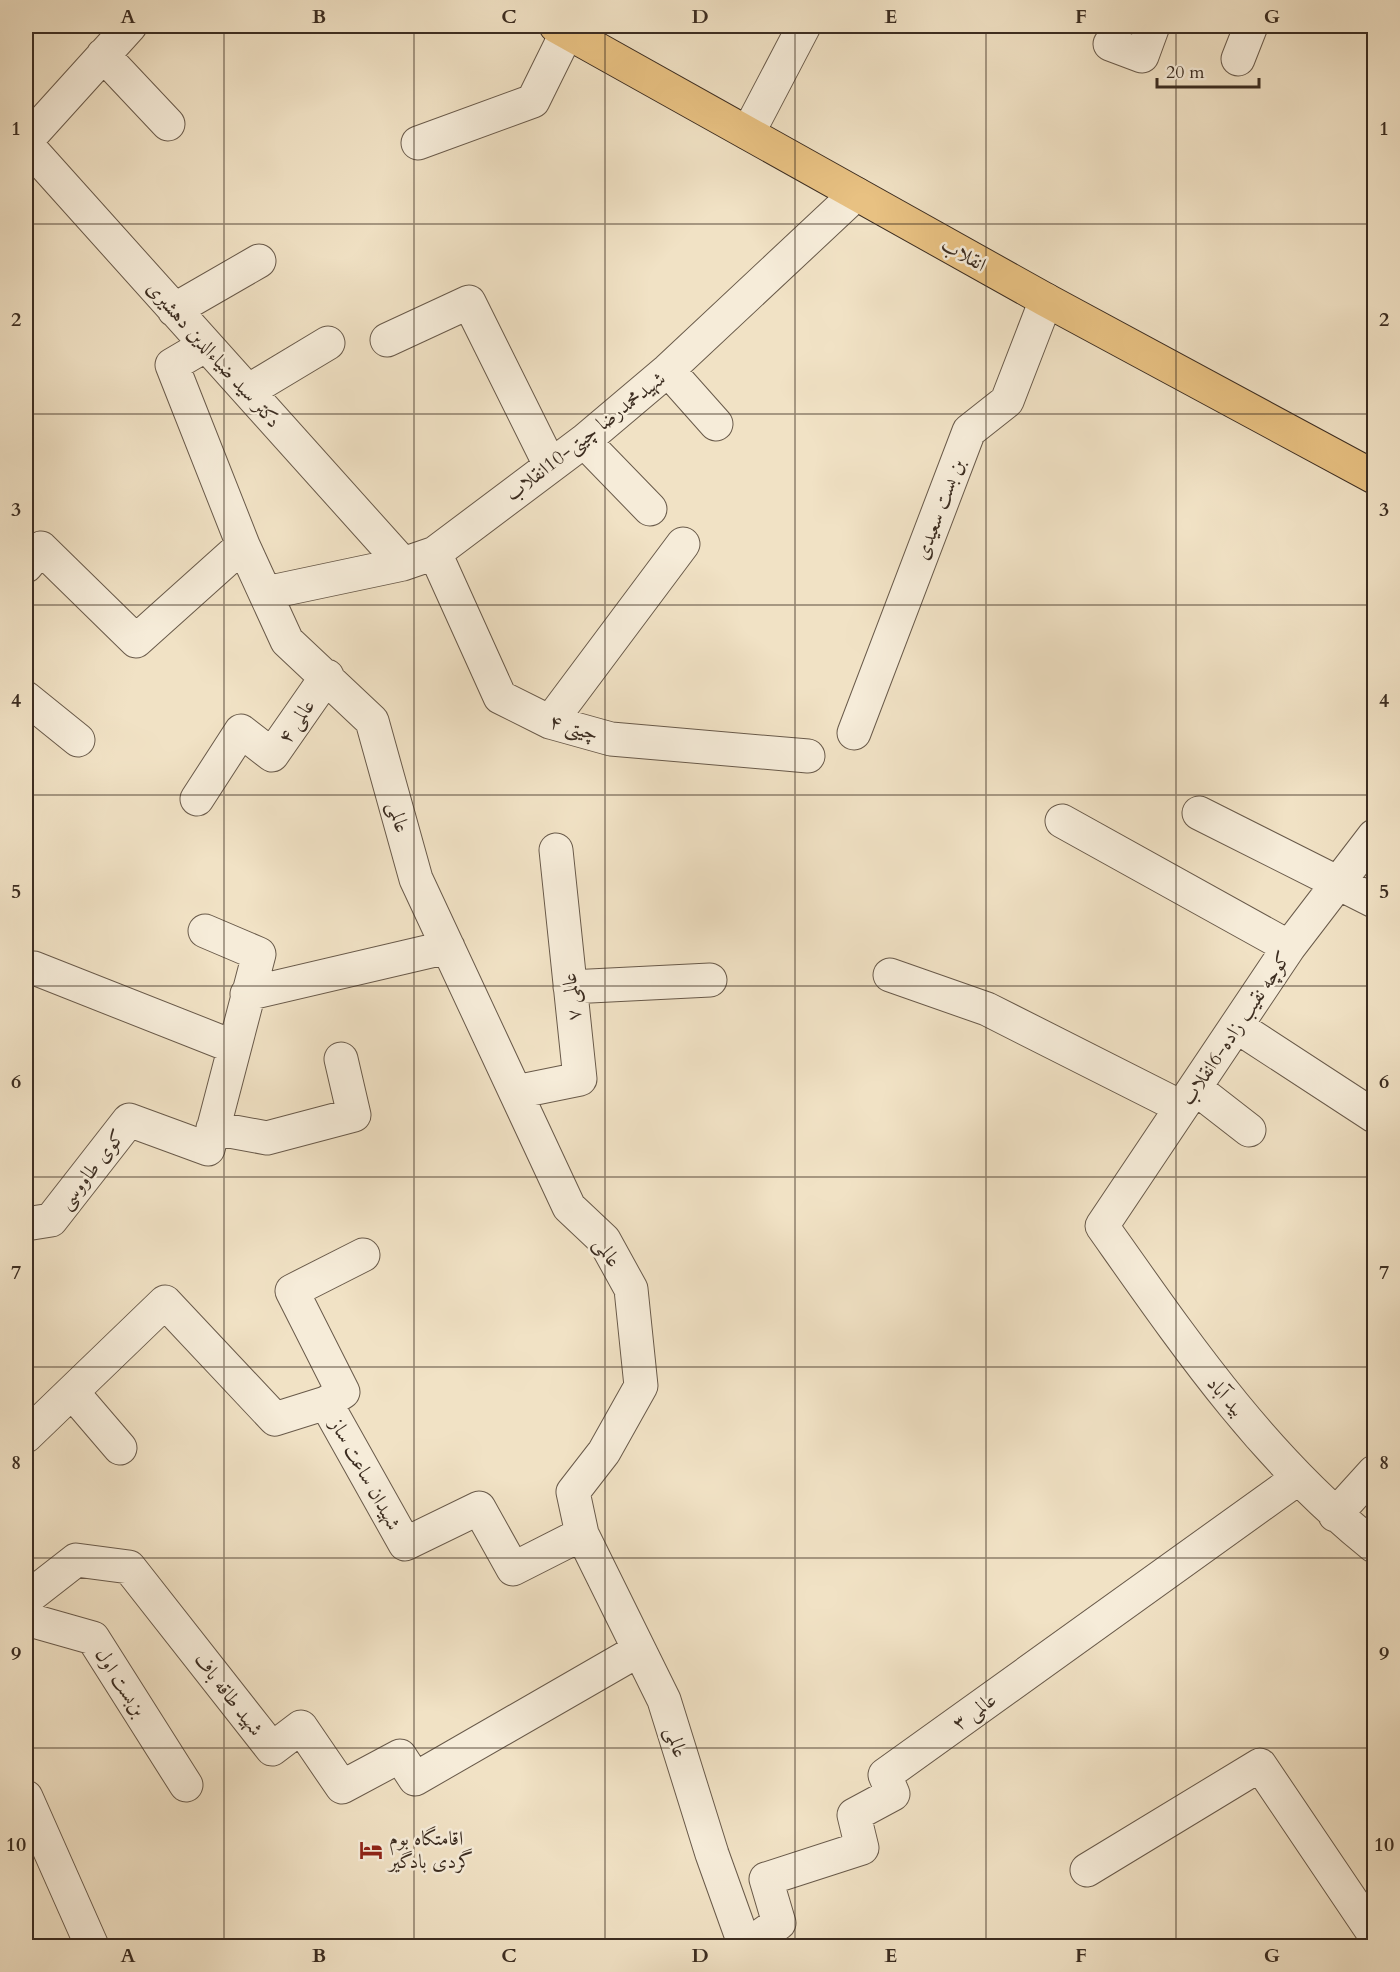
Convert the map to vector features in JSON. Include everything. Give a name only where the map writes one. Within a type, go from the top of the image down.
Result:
[{"type":"main road","name":"انقلاب","points":[[561,28],[1046,300],[1374,477]]},
{"type":"street","points":[[26,142],[130,26]]},
{"type":"street","points":[[748,134],[804,26]]},
{"type":"street","points":[[1110,44],[1142,56],[1153,26]]},
{"type":"street","points":[[1238,59],[1251,26]]},
{"type":"street","points":[[418,142],[533,101],[561,28]]},
{"type":"street","points":[[103,56],[168,124]]},
{"type":"street","name":"دکتر سید ضیاءالدین دهشیری","points":[[26,142],[174,310],[404,564]]},
{"type":"street","name":"شهیدمحمدرضا چیتی-10انقلاب","points":[[266,593],[404,564],[435,553],[584,441],[668,370],[856,194]]},
{"type":"street","points":[[174,310],[259,261]]},
{"type":"street","name":"بن بست سعیدی","points":[[854,733],[969,431],[1007,401],[1046,300]]},
{"type":"street","points":[[387,340],[469,302],[550,465]]},
{"type":"street","points":[[248,392],[328,343]]},
{"type":"street","name":"عالمی","points":[[206,345],[172,365],[243,545],[287,641],[327,676],[372,721],[416,879],[569,1207],[604,1240],[631,1288],[641,1386],[604,1452],[573,1492],[582,1534],[664,1700],[712,1854],[746,1947]]},
{"type":"street","points":[[668,370],[716,424]]},
{"type":"street","points":[[584,441],[650,509]]},
{"type":"street","points":[[550,722],[682,544]]},
{"type":"street","points":[[26,566],[41,548],[136,641],[243,545]]},
{"type":"street","name":"چیتی ۴","points":[[435,553],[500,697],[550,722],[611,739],[808,756]]},
{"type":"street","name":"عالمی ۴","points":[[197,799],[241,731],[272,755],[327,676]]},
{"type":"street","points":[[26,698],[78,740]]},
{"type":"street","points":[[1199,813],[1374,902]]},
{"type":"street","points":[[1062,821],[1289,947]]},
{"type":"street","name":"کوچه نقیب زاده-6انقلاب","points":[[1102,1226],[1289,947],[1374,836]]},
{"type":"street","name":"عالمی ۷","points":[[516,1092],[580,1079],[556,850]]},
{"type":"street","name":"کوی طاووسی","points":[[26,1224],[51,1220],[129,1120],[208,1149],[259,954],[205,931]]},
{"type":"street","points":[[247,994],[448,947]]},
{"type":"street","points":[[34,968],[234,1047]]},
{"type":"street","points":[[890,975],[987,1009],[1188,1098],[1249,1130]]},
{"type":"street","points":[[570,987],[710,980]]},
{"type":"street","points":[[1236,1026],[1374,1116]]},
{"type":"street","points":[[213,1128],[267,1138],[354,1115],[341,1059]]},
{"type":"street","name":"بید آباد","points":[[1102,1226],[1206,1373],[1297,1479],[1335,1515],[1374,1546]]},
{"type":"street","points":[[326,1403],[343,1392],[292,1291],[363,1255]]},
{"type":"street","name":"شهیدان ساعت ساز","points":[[26,1436],[165,1302],[275,1419],[326,1403],[405,1544],[479,1508],[513,1569],[582,1534]]},
{"type":"street","points":[[72,1392],[120,1448]]},
{"type":"street","points":[[1335,1515],[1374,1472]]},
{"type":"street","name":"عالمی ۳","points":[[746,1947],[779,1923],[766,1879],[862,1848],[854,1815],[893,1794],[885,1775],[1297,1479]]},
{"type":"street","name":"شهید طاقه باف","points":[[26,1599],[76,1560],[129,1567],[272,1749],[301,1727],[342,1787],[400,1756],[415,1779],[639,1650]]},
{"type":"street","name":"بن‌بست اول","points":[[26,1619],[93,1638],[186,1785]]},
{"type":"street","points":[[1087,1870],[1260,1764],[1374,1934]]},
{"type":"street","points":[[29,1815],[92,1947]]},
{"type":"place","name":"اقامتگاه بوم گردی بادگیر","points":[[371,1850]]}]
